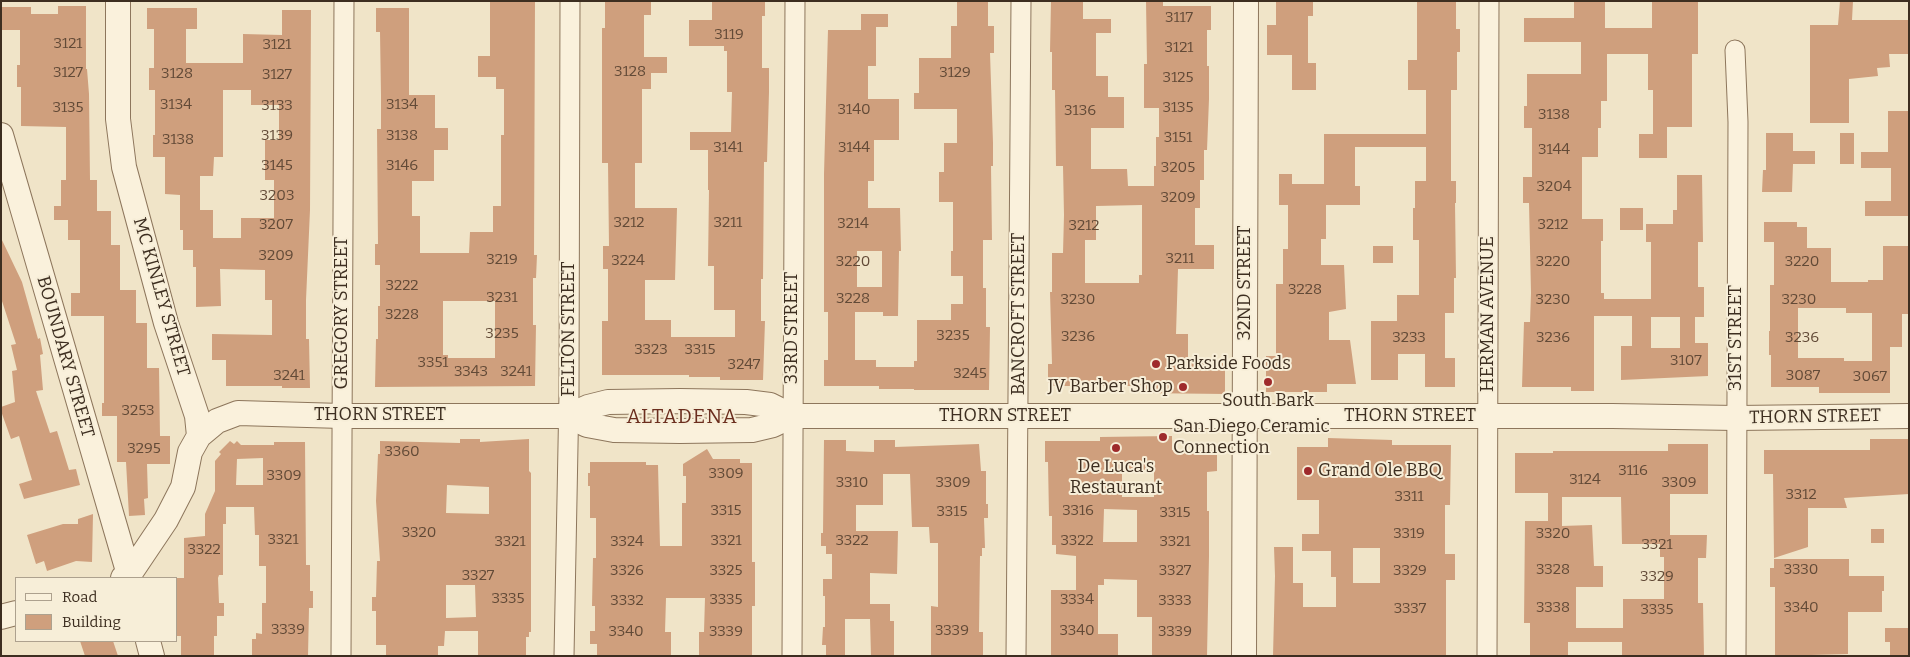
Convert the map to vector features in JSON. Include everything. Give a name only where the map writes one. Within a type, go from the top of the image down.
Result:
[{"type":"street","name":"MC KINLEY STREET","points":[[118,1],[118,119],[124,167],[166,323],[197,416],[199,436]]},
{"type":"street","name":"GREGORY STREET","points":[[341,656],[344,1]]},
{"type":"street","name":"FELTON STREET","points":[[564,656],[568,416],[570,1]]},
{"type":"street","name":"33RD STREET","points":[[792,656],[794,1]]},
{"type":"street","name":"BANCROFT STREET","points":[[1016,656],[1021,1]]},
{"type":"street","name":"32ND STREET","points":[[1244,656],[1246,1]]},
{"type":"street","name":"HERMAN AVENUE","points":[[1487,656],[1489,1]]},
{"type":"street","name":"31ST STREET","points":[[1735,50],[1738,122],[1736,656]]},
{"type":"street","name":"BOUNDARY STREET","points":[[1,135],[127,577]]},
{"type":"street","name":"THORN STREET","points":[[199,436],[217,421],[238,413],[342,416],[568,416],[588,407],[608,402],[680,401],[746,402],[770,406],[792,416],[1736,418],[1909,416]]},
{"type":"street","points":[[127,577],[166,520],[183,487],[190,452],[199,436]]},
{"type":"street","points":[[1,617],[15,612]]},
{"type":"street","points":[[148,642],[152,656]]},
{"type":"building","points":[[535,1],[534,255],[537,255],[536,278],[533,278],[533,325],[536,325],[535,386],[375,387],[378,306],[380,306],[380,265],[375,265],[375,244],[378,244],[377,129],[381,129],[380,32],[376,32],[376,8],[409,8],[409,95],[435,95],[435,128],[448,128],[448,150],[434,150],[434,181],[412,181],[412,216],[420,216],[420,253],[469,253],[470,232],[493,232],[493,206],[501,206],[501,135],[504,135],[504,89],[496,89],[496,77],[478,77],[478,56],[490,56],[490,2]],"holes":[[[443,301],[495,301],[495,358],[448,358],[448,355],[443,355]]]},
{"type":"building","points":[[605,1],[651,1],[651,15],[644,15],[644,57],[667,57],[667,73],[651,73],[651,89],[642,89],[642,163],[635,163],[635,208],[677,208],[675,280],[645,280],[645,320],[671,320],[671,337],[735,337],[735,310],[714,310],[714,266],[708,266],[708,150],[690,150],[690,132],[731,132],[732,92],[727,92],[727,51],[724,51],[724,46],[689,46],[689,20],[712,20],[712,1],[765,1],[765,16],[762,16],[762,68],[769,68],[769,92],[767,162],[764,162],[763,279],[761,279],[761,321],[765,321],[763,380],[720,380],[720,377],[689,377],[689,375],[602,375],[602,321],[608,321],[608,269],[603,269],[603,246],[609,246],[608,163],[602,163],[602,28],[605,28]]},
{"type":"building","points":[[957,1],[988,1],[988,26],[994,26],[994,53],[990,53],[993,143],[993,166],[991,166],[992,240],[983,240],[983,288],[986,288],[986,327],[990,327],[989,390],[914,390],[879,389],[879,386],[824,386],[824,360],[828,360],[828,312],[824,312],[824,174],[828,30],[861,30],[861,14],[888,14],[888,27],[876,27],[876,66],[868,66],[868,99],[899,99],[899,140],[874,140],[874,181],[868,181],[868,208],[900,208],[901,251],[899,251],[898,316],[883,316],[883,312],[855,312],[855,360],[876,360],[876,367],[914,367],[914,361],[917,361],[917,320],[951,320],[951,304],[963,304],[963,276],[951,276],[953,202],[939,202],[939,172],[944,172],[944,143],[957,143],[957,109],[914,109],[914,93],[919,93],[919,58],[951,58],[951,26],[957,26]],"holes":[[[857,251],[882,251],[882,287],[857,287]]]},
{"type":"building","points":[[1051,1],[1083,1],[1083,19],[1111,19],[1111,33],[1096,33],[1096,76],[1108,76],[1108,97],[1124,97],[1124,128],[1091,128],[1091,169],[1127,169],[1128,186],[1154,186],[1156,137],[1159,137],[1159,108],[1144,108],[1144,64],[1147,64],[1146,1],[1163,1],[1163,6],[1211,6],[1211,30],[1207,30],[1209,99],[1207,150],[1204,150],[1204,180],[1200,180],[1200,208],[1195,208],[1195,245],[1214,245],[1214,269],[1178,269],[1176,334],[1188,334],[1188,363],[1225,363],[1225,394],[1139,393],[1139,386],[1048,386],[1048,364],[1052,364],[1050,292],[1052,292],[1052,253],[1063,253],[1064,215],[1063,166],[1056,166],[1055,90],[1052,90],[1052,52],[1050,52]],"holes":[[[1142,205],[1142,275],[1139,275],[1139,283],[1085,283],[1085,240],[1096,240],[1096,206]]]},
{"type":"building","points":[[1276,1],[1313,1],[1313,16],[1308,16],[1308,63],[1316,63],[1316,90],[1292,90],[1292,55],[1267,55],[1267,25],[1276,25]]},
{"type":"building","points":[[1417,1],[1456,1],[1456,29],[1460,29],[1460,52],[1457,52],[1457,90],[1451,90],[1451,181],[1456,181],[1456,278],[1454,278],[1454,313],[1445,313],[1445,358],[1455,358],[1455,387],[1425,387],[1425,354],[1398,354],[1398,380],[1371,380],[1371,321],[1397,321],[1397,295],[1419,295],[1419,240],[1413,240],[1413,208],[1415,208],[1415,181],[1426,181],[1426,147],[1355,147],[1355,186],[1360,186],[1360,205],[1326,205],[1326,239],[1321,239],[1321,265],[1344,265],[1346,309],[1329,312],[1329,340],[1350,340],[1356,384],[1327,384],[1327,392],[1266,392],[1266,356],[1276,356],[1276,284],[1283,284],[1283,249],[1288,249],[1288,205],[1279,205],[1279,174],[1292,174],[1292,184],[1324,184],[1324,134],[1426,134],[1426,90],[1408,90],[1408,60],[1417,60]]},
{"type":"building","points":[[1574,1],[1605,1],[1605,28],[1652,28],[1652,1],[1698,1],[1698,54],[1692,54],[1692,127],[1667,127],[1667,158],[1639,158],[1639,134],[1653,134],[1653,90],[1648,90],[1648,54],[1607,54],[1607,101],[1601,101],[1601,128],[1598,128],[1598,157],[1582,157],[1582,219],[1603,219],[1601,293],[1604,293],[1604,299],[1651,299],[1651,242],[1646,242],[1646,224],[1673,224],[1673,210],[1677,210],[1677,175],[1702,175],[1703,242],[1698,242],[1698,287],[1704,287],[1704,317],[1695,317],[1695,343],[1708,343],[1708,376],[1621,380],[1621,346],[1632,346],[1632,316],[1594,316],[1594,391],[1571,391],[1571,387],[1522,387],[1524,322],[1530,322],[1531,293],[1529,203],[1523,203],[1523,177],[1532,177],[1532,128],[1524,128],[1524,106],[1527,106],[1527,74],[1581,74],[1581,42],[1524,42],[1524,18],[1574,18]],"holes":[[[1651,317],[1680,317],[1680,348],[1651,348]]]},
{"type":"building","points":[[1840,1],[1853,1],[1852,20],[1909,20],[1909,54],[1889,54],[1890,67],[1877,68],[1878,76],[1849,79],[1849,123],[1810,123],[1810,25],[1838,25]]},
{"type":"building","points":[[58,6],[86,6],[90,180],[97,180],[97,211],[111,211],[111,245],[120,245],[120,290],[136,290],[136,323],[147,323],[147,368],[159,368],[160,436],[170,436],[170,464],[147,464],[148,498],[144,499],[145,515],[129,516],[126,462],[117,462],[117,416],[102,416],[102,403],[104,403],[104,316],[71,316],[71,293],[80,293],[80,240],[68,240],[68,220],[54,220],[54,206],[61,206],[61,180],[66,180],[66,127],[21,126],[21,87],[17,87],[17,65],[20,65],[20,30],[2,30],[2,7],[31,7],[31,14],[58,14]]},
{"type":"building","points":[[147,8],[197,8],[197,29],[186,29],[186,63],[243,63],[243,34],[282,35],[282,10],[311,10],[310,210],[306,300],[306,339],[309,339],[310,388],[226,386],[226,360],[212,360],[212,334],[272,335],[272,300],[265,300],[265,270],[220,269],[221,306],[196,307],[196,267],[193,267],[193,250],[183,250],[183,230],[180,230],[180,195],[165,194],[165,157],[153,157],[155,90],[149,90],[149,68],[154,68],[154,29],[147,29]],"holes":[[[223,90],[251,90],[251,105],[279,105],[279,140],[265,140],[265,180],[274,180],[274,218],[241,218],[241,238],[213,238],[213,210],[200,210],[200,176],[213,176],[214,157],[223,157]]]},
{"type":"building","points":[[1888,111],[1909,111],[1909,216],[1865,216],[1865,201],[1891,201],[1891,168],[1861,168],[1861,152],[1888,152]]},
{"type":"building","points":[[1766,133],[1793,133],[1793,151],[1815,151],[1815,164],[1793,164],[1792,192],[1762,192],[1763,170],[1766,170]]},
{"type":"building","points":[[1840,133],[1854,133],[1854,164],[1840,164]]},
{"type":"building","points":[[1620,208],[1643,208],[1643,230],[1620,230]]},
{"type":"building","points":[[1764,222],[1797,222],[1797,227],[1807,227],[1807,248],[1831,248],[1831,282],[1883,280],[1883,246],[1909,246],[1909,314],[1902,314],[1902,347],[1890,347],[1890,393],[1819,393],[1819,387],[1771,387],[1769,331],[1770,285],[1774,285],[1774,242],[1764,242]],"holes":[[[1798,308],[1846,308],[1846,313],[1872,313],[1872,361],[1844,361],[1844,358],[1798,358]]]},
{"type":"building","points":[[1,238],[22,282],[38,339],[40,338],[43,354],[40,355],[43,390],[36,391],[50,433],[57,431],[69,470],[76,469],[80,485],[24,499],[19,484],[32,480],[19,436],[11,439],[1,411],[1,407],[15,402],[12,371],[17,370],[11,345],[16,344],[1,298]]},
{"type":"building","points":[[1373,246],[1393,246],[1393,263],[1373,263]]},
{"type":"building","points":[[1172,436],[1172,450],[1217,450],[1217,471],[1207,472],[1209,556],[1207,656],[1152,656],[1152,617],[1137,617],[1137,580],[1104,579],[1104,585],[1098,585],[1098,634],[1118,634],[1118,656],[1051,656],[1051,590],[1076,590],[1076,556],[1056,554],[1056,545],[1052,545],[1052,516],[1049,516],[1048,462],[1045,462],[1045,441],[1100,441],[1100,437]],"holes":[[[1122,470],[1154,470],[1154,497],[1122,497]],[[1104,509],[1137,510],[1137,542],[1103,542]]]},
{"type":"building","points":[[1328,438],[1392,440],[1392,445],[1451,445],[1450,505],[1445,505],[1445,554],[1455,554],[1455,580],[1446,580],[1446,656],[1273,656],[1274,547],[1293,547],[1293,583],[1303,583],[1303,607],[1336,607],[1336,577],[1331,577],[1331,551],[1302,551],[1302,534],[1319,534],[1319,500],[1297,500],[1297,447],[1328,447]],"holes":[[[1353,548],[1380,548],[1380,583],[1353,583]]]},
{"type":"building","points":[[460,439],[480,439],[480,442],[529,439],[529,471],[531,473],[531,632],[529,632],[529,637],[526,637],[526,656],[478,656],[478,631],[445,631],[444,646],[438,646],[438,656],[386,656],[386,645],[376,645],[376,611],[372,611],[372,597],[376,597],[377,561],[380,561],[376,501],[380,441],[460,443]],"holes":[[[447,485],[489,487],[489,514],[446,513]],[[446,585],[475,585],[476,617],[446,618]]]},
{"type":"building","points":[[1870,439],[1909,439],[1909,494],[1844,498],[1847,508],[1808,508],[1808,547],[1774,558],[1773,474],[1764,474],[1764,450],[1870,450]]},
{"type":"building","points":[[824,440],[846,440],[846,451],[874,452],[874,440],[895,440],[895,447],[979,444],[981,471],[986,471],[986,504],[988,504],[988,518],[984,518],[985,548],[982,548],[982,556],[980,556],[979,632],[983,632],[983,656],[931,656],[931,606],[938,607],[938,543],[930,543],[929,527],[912,527],[910,474],[883,474],[883,505],[856,505],[856,531],[898,531],[897,574],[870,573],[870,604],[890,604],[890,621],[894,621],[894,656],[871,656],[870,619],[845,619],[845,656],[826,656],[826,645],[822,645],[823,627],[825,627],[823,579],[832,579],[832,554],[826,554],[826,546],[821,546],[821,533],[823,533]]},
{"type":"building","points":[[230,441],[234,444],[237,441],[241,445],[274,445],[274,442],[305,442],[306,565],[310,565],[310,591],[313,591],[313,608],[309,608],[308,656],[252,655],[252,639],[256,639],[256,633],[262,634],[262,603],[266,603],[266,566],[259,566],[259,535],[255,535],[254,507],[226,507],[226,524],[223,524],[223,575],[219,575],[218,578],[219,603],[224,603],[224,616],[217,616],[214,656],[181,656],[181,636],[178,636],[178,578],[184,578],[184,538],[205,536],[205,514],[215,491],[215,461],[221,454],[219,452]],"holes":[[[263,458],[263,485],[236,485],[237,459]]]},
{"type":"building","points":[[1668,444],[1708,444],[1708,494],[1670,494],[1670,535],[1707,535],[1706,558],[1698,558],[1698,603],[1703,603],[1704,656],[1622,656],[1622,642],[1568,642],[1568,656],[1530,656],[1530,623],[1524,623],[1525,521],[1548,521],[1548,493],[1515,493],[1515,453],[1553,453],[1553,451],[1668,451]],"holes":[[[1562,497],[1621,497],[1622,544],[1660,544],[1660,557],[1664,557],[1664,599],[1623,599],[1623,628],[1576,628],[1576,587],[1603,587],[1603,566],[1594,566],[1592,525],[1562,526]]]},
{"type":"building","points":[[707,449],[713,459],[740,459],[740,463],[752,463],[752,562],[755,562],[755,606],[752,606],[752,656],[699,656],[699,632],[704,632],[705,598],[666,598],[665,632],[671,632],[671,656],[597,656],[597,644],[590,644],[590,631],[595,631],[595,606],[592,606],[593,558],[596,558],[596,518],[590,518],[588,473],[590,473],[590,462],[646,462],[646,465],[658,465],[660,546],[682,546],[682,503],[686,503],[686,476],[683,476],[683,464]]},
{"type":"building","points":[[93,514],[92,562],[76,561],[47,571],[44,561],[36,564],[27,535],[63,524],[78,524],[78,519]]},
{"type":"building","points":[[1871,529],[1884,529],[1884,543],[1871,543]]},
{"type":"building","points":[[1774,559],[1849,559],[1849,576],[1884,576],[1882,612],[1848,612],[1848,654],[1775,656],[1775,587],[1770,587],[1770,568],[1774,568]]},
{"type":"building","points":[[1885,628],[1909,628],[1909,656],[1890,656],[1890,642],[1885,642]]},
{"type":"building","points":[[80,642],[113,642],[118,656],[85,656]]},
{"type":"place","name":"Parkside Foods","points":[[1156,364]]},
{"type":"place","name":"South Bark","points":[[1268,382]]},
{"type":"place","name":"JV Barber Shop","points":[[1183,387]]},
{"type":"place","name":"San Diego Ceramic Connection","points":[[1163,437]]},
{"type":"place","name":"De Luca's Restaurant","points":[[1116,448]]},
{"type":"place","name":"Grand Ole BBQ","points":[[1308,471]]},
{"type":"district","name":"ALTADENA","points":[[682,417]]}]
